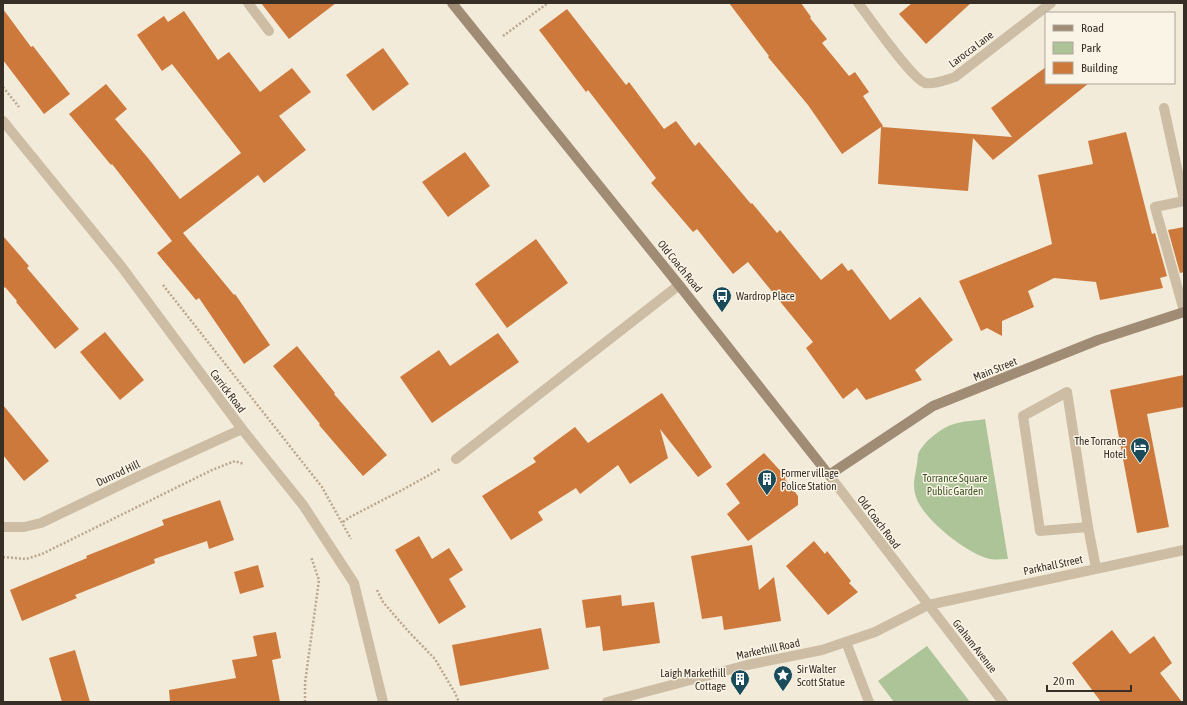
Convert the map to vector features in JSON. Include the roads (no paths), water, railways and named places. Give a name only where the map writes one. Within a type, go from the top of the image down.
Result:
[{"type":"street","points":[[248,3],[269,31]]},
{"type":"street","name":"Old Coach Road","points":[[452,3],[680,285],[829,475],[928,605]]},
{"type":"street","name":"Larocca Lane","points":[[858,3],[910,72],[925,83],[941,82],[956,77],[1051,3]]},
{"type":"street","points":[[1164,108],[1184,200],[1155,207],[1184,311]]},
{"type":"street","name":"Carrick Road","points":[[3,120],[120,266],[242,429],[303,505],[324,536],[354,583],[383,702]]},
{"type":"street","points":[[456,459],[680,285]]},
{"type":"street","name":"Main Street","points":[[829,475],[933,406],[1098,340],[1184,311]]},
{"type":"street","points":[[1088,527],[1040,531],[1022,416],[1067,392],[1088,527],[1096,568]]},
{"type":"street","name":"Dunrod Hill","points":[[3,527],[24,528],[41,523],[242,429]]},
{"type":"street","name":"Parkhall Street","points":[[928,605],[1184,550]]},
{"type":"street","name":"Markethill Road","points":[[607,702],[747,665],[822,650],[875,632],[928,605]]},
{"type":"street","name":"Graham Avenue","points":[[928,605],[1003,702]]},
{"type":"street","points":[[846,642],[869,702]]},
{"type":"place","name":"Wardrop Place","points":[[722,313]]},
{"type":"place","name":"The Torrance Hotel","points":[[1140,464]]},
{"type":"place","name":"Former village Police Station","points":[[767,496]]},
{"type":"place","name":"Sir Walter Scott Statue","points":[[783,692]]},
{"type":"place","name":"Laigh Markethill Cottage","points":[[740,696]]},
{"type":"park label","name":"Torrance Square Public Garden","points":[[955,484]]}]
